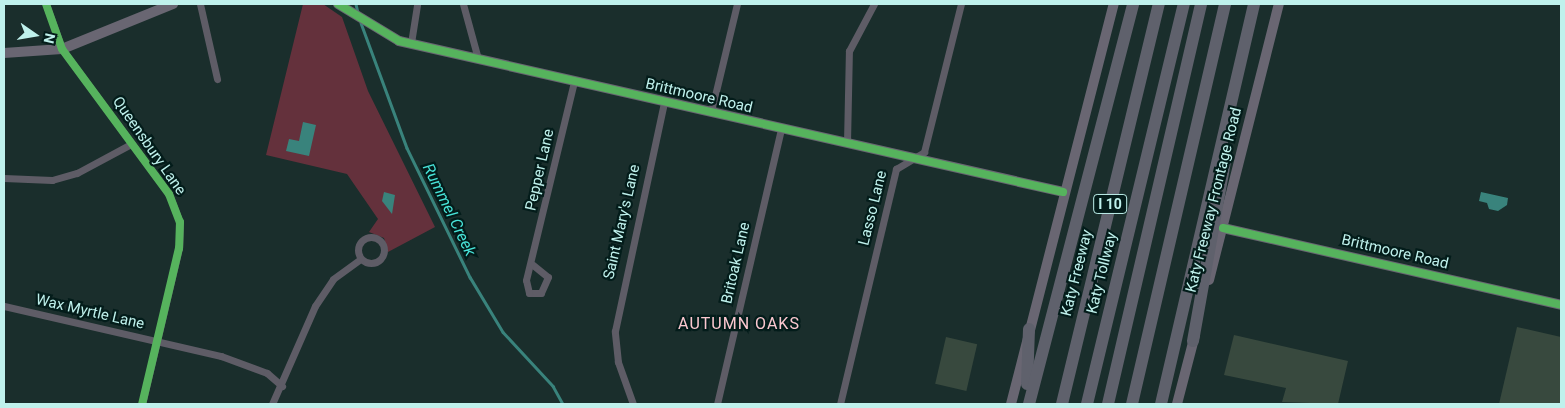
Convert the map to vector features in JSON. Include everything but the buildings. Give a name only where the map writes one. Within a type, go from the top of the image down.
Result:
[{"type":"highway","points":[[1029,404],[1060,273],[1133,4]]},
{"type":"highway","name":"Katy Freeway","points":[[1062,404],[1159,4]]},
{"type":"highway","name":"Katy Tollway","points":[[1087,404],[1184,4]]},
{"type":"highway","points":[[1108,404],[1201,4]]},
{"type":"highway","points":[[1132,404],[1225,4]]},
{"type":"highway","points":[[1193,341],[1252,4]]},
{"type":"highway","points":[[1161,404],[1252,4]]},
{"type":"highway","points":[[1024,404],[1029,329]]},
{"type":"main road","points":[[4,53],[62,49],[172,4]]},
{"type":"main road","name":"Brittmoore Road","points":[[338,4],[368,25],[411,43],[1063,192]]},
{"type":"main road","points":[[1011,404],[1063,192],[1114,4]]},
{"type":"main road","name":"Katy Freeway Frontage Road","points":[[1177,404],[1279,4]]},
{"type":"main road","name":"Brittmoore Road","points":[[1223,228],[1561,305]]},
{"type":"street","name":"Queensbury Lane","points":[[46,4],[62,49],[169,194],[180,222],[179,248],[142,404]]},
{"type":"street","points":[[200,4],[217,79]]},
{"type":"street","points":[[411,43],[417,4]]},
{"type":"street","points":[[463,4],[478,59]]},
{"type":"street","points":[[711,112],[737,4]]},
{"type":"street","points":[[847,143],[849,51],[874,4]]},
{"type":"street","name":"Lasso Lane","points":[[840,404],[896,169],[910,158],[924,152],[961,4]]},
{"type":"street","name":"Pepper Lane","points":[[533,265],[574,81]]},
{"type":"street","name":"Saint Mary's Lane","points":[[633,404],[617,349],[618,302],[664,102]]},
{"type":"street","name":"Britoak Lane","points":[[716,404],[781,128]]},
{"type":"street","points":[[4,178],[52,180],[77,173],[131,144]]},
{"type":"street","points":[[272,404],[282,386],[315,306],[333,279],[361,259]]},
{"type":"street","name":"Wax Myrtle Lane","points":[[4,306],[157,341],[247,365],[282,386]]},
{"type":"shaded area","points":[[303,4],[323,4],[342,17],[368,91],[435,227],[388,252],[384,238],[369,232],[378,219],[347,174],[266,155]]},
{"type":"water","points":[[303,122],[316,125],[309,156],[286,151],[289,139],[299,141]]},
{"type":"water","points":[[384,192],[395,195],[392,214],[382,201]]},
{"type":"water","points":[[1481,192],[1508,198],[1507,205],[1498,211],[1489,209],[1487,203],[1479,201]]},
{"type":"waterway","name":"Rummel Creek","points":[[356,4],[358,13]]},
{"type":"waterway","name":"Rummel Creek","points":[[361,23],[407,148],[470,277],[503,332],[553,386],[563,404]]},
{"type":"cycle path","points":[[46,4],[62,49],[169,194],[180,222],[179,248],[142,404]]},
{"type":"cycle path","points":[[338,4],[399,41],[1063,192]]},
{"type":"cycle path","points":[[1223,228],[1561,305]]},
{"type":"district","name":"AUTUMN OAKS","points":[[739,324]]}]
